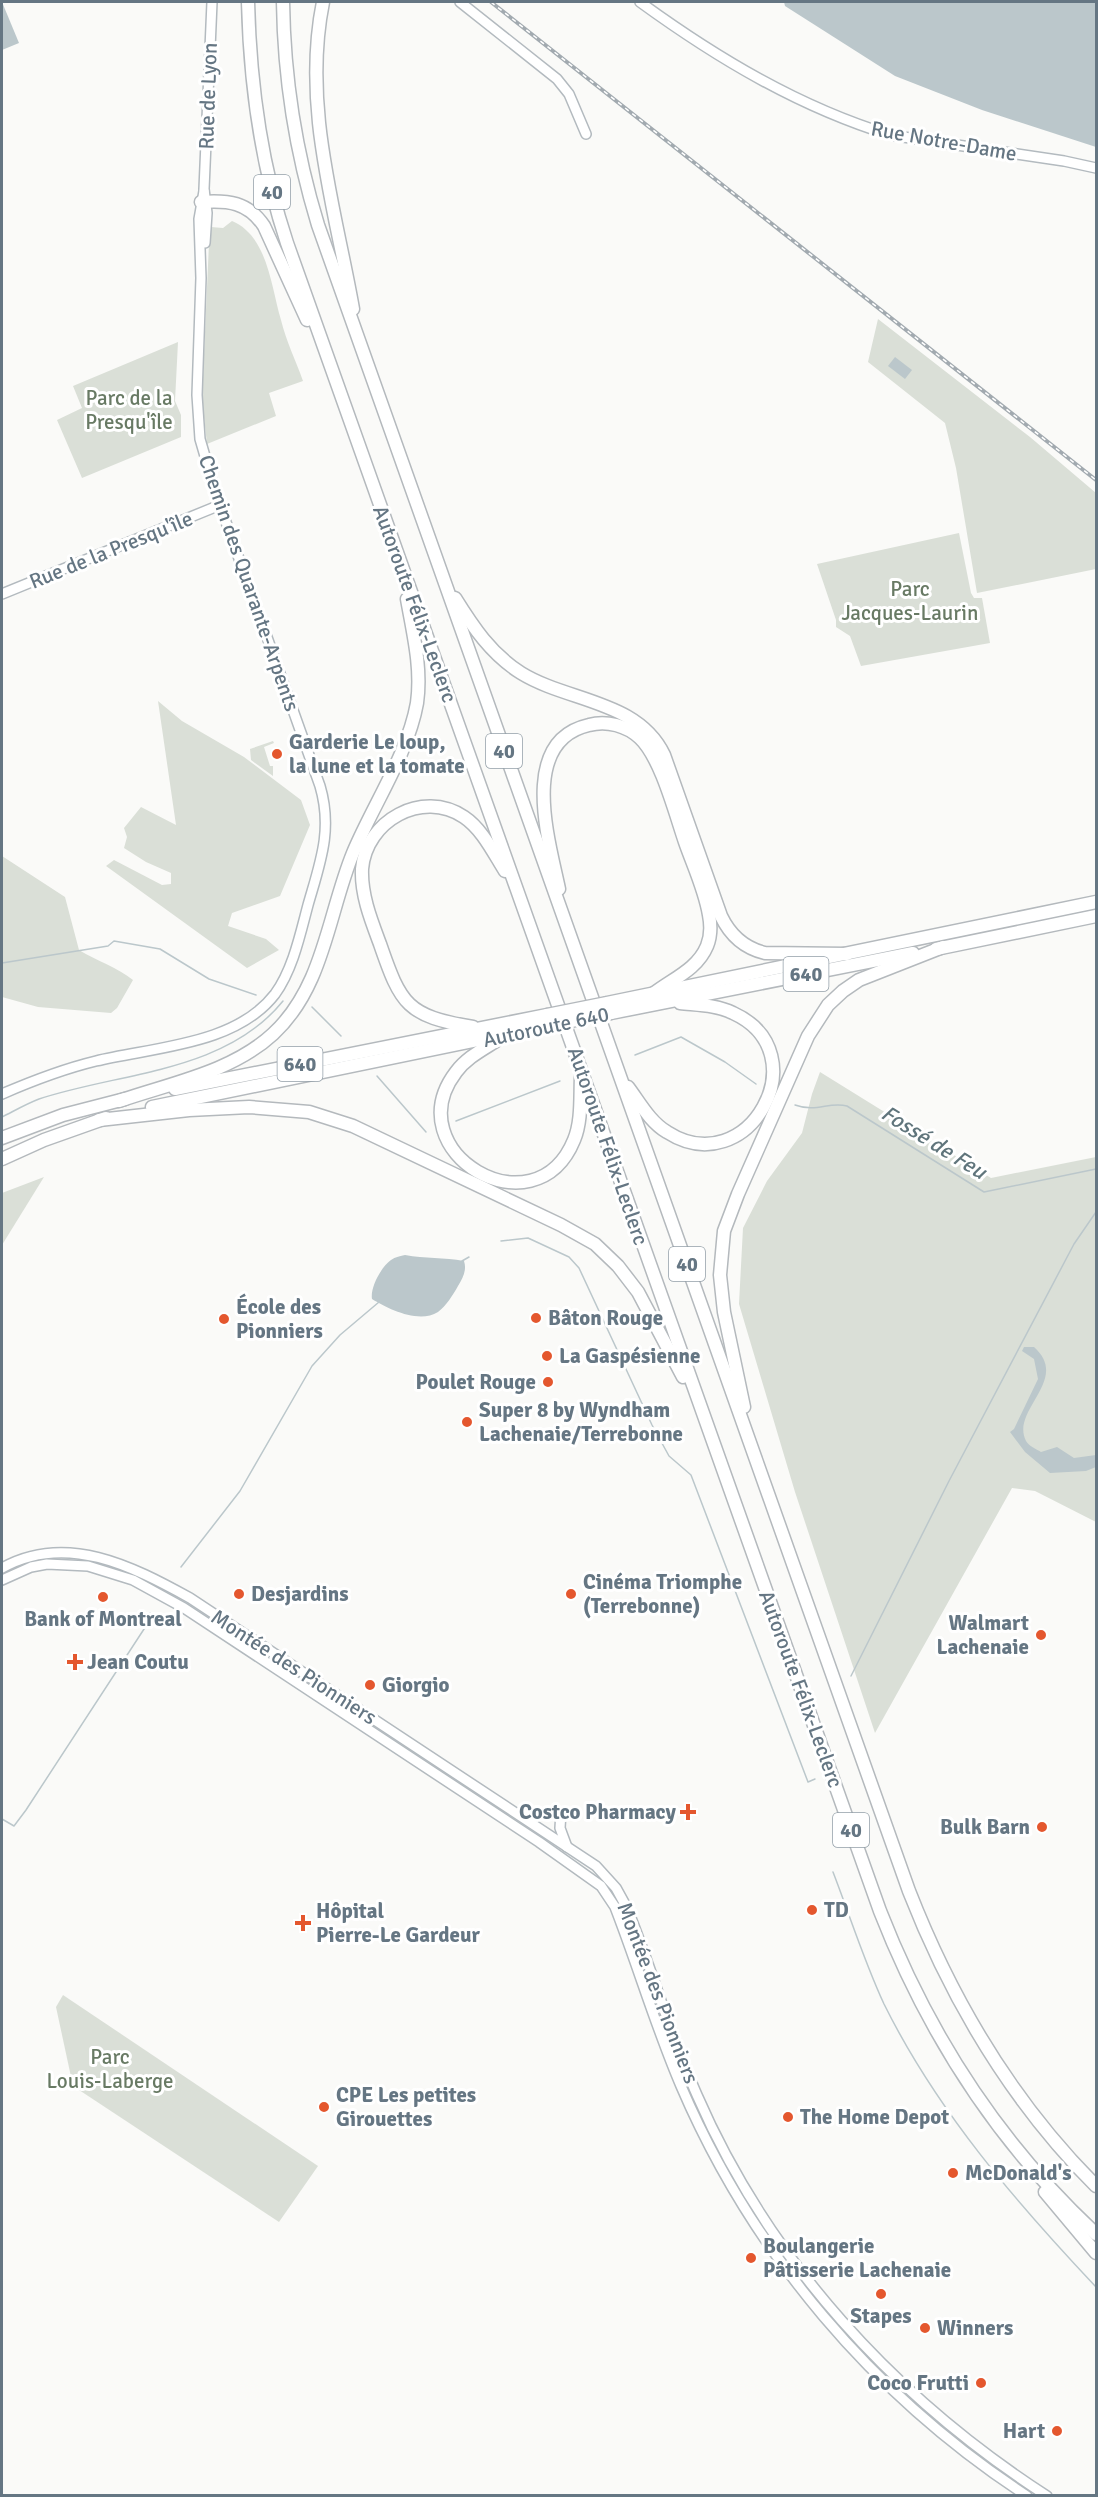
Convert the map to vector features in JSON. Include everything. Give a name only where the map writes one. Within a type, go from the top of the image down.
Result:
[{"type":"highway","name":"Autoroute Félix-Leclerc","points":[[248,2],[253,80],[266,165],[284,234],[891,1940],[935,2031],[962,2075],[995,2122],[1050,2188],[1096,2234]]},
{"type":"highway","name":"Autoroute Félix-Leclerc","points":[[283,2],[290,94],[303,168],[318,225],[906,1883],[938,1960],[970,2022],[1004,2076],[1044,2128],[1096,2184]]},
{"type":"highway","points":[[323,2],[316,50],[317,114],[360,346]]},
{"type":"highway","points":[[204,198],[237,203],[252,211],[261,221],[333,375]]},
{"type":"highway","points":[[119,1101],[218,1068],[248,1053],[279,1028],[293,1012],[308,988],[350,861],[405,742],[416,709],[418,671],[402,567]]},
{"type":"highway","points":[[441,573],[478,633],[511,666],[538,682],[628,716],[652,735],[664,755],[721,915],[736,938],[753,950],[765,953],[847,954]]},
{"type":"highway","points":[[567,928],[544,814],[543,790],[547,767],[556,747],[573,732],[595,724],[613,724],[625,728],[641,739],[655,760],[709,915],[709,939],[702,955],[686,972],[653,994]]},
{"type":"highway","points":[[480,1028],[431,1018],[417,1011],[401,996],[392,978],[366,903],[362,876],[365,855],[376,832],[394,816],[416,808],[443,808],[463,816],[476,827],[516,888]]},
{"type":"highway","name":"Autoroute 640","points":[[609,1008],[653,994],[1096,902]]},
{"type":"highway","name":"Autoroute 640","points":[[2,1138],[56,1117],[119,1101],[480,1028],[549,1020],[609,1008],[669,1002],[1096,916]]},
{"type":"highway","points":[[754,1455],[720,1284],[721,1252],[729,1216],[808,1036],[823,1010],[843,991],[859,981],[943,947]]},
{"type":"highway","points":[[619,1074],[652,1120],[665,1131],[687,1141],[715,1142],[733,1137],[749,1126],[763,1110],[772,1089],[772,1066],[768,1048],[755,1028],[739,1015],[718,1007],[669,1002]]},
{"type":"highway","name":"Autoroute 640","points":[[2,1159],[44,1140],[99,1120],[150,1107],[507,1035],[549,1020]]},
{"type":"highway","points":[[507,1035],[464,1064],[452,1077],[443,1101],[444,1124],[451,1146],[463,1162],[482,1176],[503,1182],[525,1181],[547,1172],[564,1157],[574,1141],[578,1127],[582,1069]]},
{"type":"highway","points":[[99,1120],[223,1107],[270,1107],[309,1112],[362,1130],[561,1225],[595,1244],[633,1284],[655,1320],[706,1421]]},
{"type":"highway","points":[[995,2122],[1049,2197],[1096,2253]]},
{"type":"street","name":"Rue de Lyon","points":[[200,295],[199,219],[204,198],[212,2]]},
{"type":"street","points":[[460,2],[554,76],[571,98],[586,134]]},
{"type":"street","name":"Rue Notre-Dame","points":[[640,2],[703,45],[786,94],[872,130],[1096,168]]},
{"type":"street","name":"Chemin des Quarante-Arpents","points":[[2,1094],[83,1065],[212,1036],[232,1029],[258,1012],[273,996],[291,963],[324,848],[325,810],[312,761],[220,505],[204,454],[196,395],[200,295]]},
{"type":"street","name":"Rue de la Presqu'île","points":[[2,594],[220,505]]},
{"type":"street","name":"Montée des Pionniers","points":[[2,1568],[28,1556],[69,1553],[90,1556],[137,1569],[190,1598],[596,1866],[616,1888],[641,1946],[681,2057],[708,2120],[732,2165],[794,2261],[849,2330],[911,2392],[984,2453],[1047,2496]]},
{"type":"street","name":"Montée des Pionniers","points":[[2,1580],[31,1567],[47,1564],[88,1566],[133,1580],[184,1608],[591,1877],[608,1895],[631,1949],[681,2087],[722,2168],[775,2255],[828,2322],[889,2387],[961,2449],[1027,2496]]},
{"type":"street","points":[[341,1711],[347,1701]]},
{"type":"street","points":[[561,1812],[561,1834],[569,1849]]},
{"type":"street","points":[[631,1949],[641,1946]]},
{"type":"green space","points":[[232,221],[244,228],[261,250],[286,336],[303,381],[269,393],[276,416],[207,444],[202,399],[209,243],[211,227],[223,228]]},
{"type":"green space","points":[[878,319],[1030,437],[1096,493],[1096,569],[977,593],[956,468],[945,423],[868,362]]},
{"type":"green space","name":"Parc de la Presqu'île","points":[[178,342],[175,401],[181,415],[181,437],[82,478],[57,420],[82,408],[73,386]]},
{"type":"green space","name":"Parc Jacques-Laurin","points":[[959,533],[971,593],[974,598],[982,598],[990,643],[861,666],[850,636],[836,627],[836,620],[817,564]]},
{"type":"green space","points":[[158,701],[182,721],[244,757],[301,800],[310,825],[280,896],[232,913],[228,926],[266,939],[279,950],[247,968],[106,866],[114,860],[162,885],[171,884],[171,873],[146,862],[124,848],[127,837],[124,828],[141,807],[176,825]]},
{"type":"green space","points":[[273,741],[274,743],[264,747],[270,766],[273,766],[273,776],[251,760],[250,749]]},
{"type":"green space","points":[[2,856],[65,897],[79,950],[133,980],[117,1008],[111,1013],[38,1007],[2,997]]},
{"type":"green space","points":[[820,1072],[991,1178],[1096,1157],[1096,1522],[1035,1491],[1012,1488],[875,1733],[795,1492],[739,1304],[743,1228],[767,1181],[802,1133]]},
{"type":"green space","points":[[44,1177],[2,1245],[2,1193]]},
{"type":"green space","name":"Parc Louis-Laberge","points":[[63,1995],[318,2166],[279,2222],[73,2086],[56,2007]]},
{"type":"shaded area","points":[[2,2],[19,43],[2,50]]},
{"type":"shaded area","points":[[784,2],[1096,2],[1096,147],[982,110],[895,76],[785,6]]},
{"type":"shaded area","points":[[895,357],[912,370],[905,379],[888,366]]},
{"type":"shaded area","points":[[405,1255],[464,1261],[465,1271],[461,1280],[444,1307],[438,1312],[413,1316],[395,1311],[372,1299],[374,1284],[387,1263]]},
{"type":"shaded area","points":[[1024,1347],[1034,1347],[1044,1359],[1046,1371],[1044,1383],[1026,1418],[1023,1429],[1026,1441],[1041,1452],[1057,1447],[1074,1458],[1096,1455],[1096,1467],[1086,1471],[1050,1473],[1025,1452],[1010,1432],[1014,1429],[1038,1379],[1034,1359],[1022,1351]]},
{"type":"waterway","name":"Fossé de Feu","points":[[2,963],[108,946],[114,941],[160,949],[209,979],[256,995]]},
{"type":"waterway","points":[[2,1117],[39,1099],[202,1057],[232,1043],[259,1025],[283,1001]]},
{"type":"waterway","name":"Fossé de Feu","points":[[312,1007],[341,1036]]},
{"type":"waterway","name":"Fossé de Feu","points":[[635,1055],[681,1037],[725,1062],[756,1084]]},
{"type":"waterway","name":"Fossé de Feu","points":[[377,1076],[426,1132]]},
{"type":"waterway","name":"Fossé de Feu","points":[[456,1121],[560,1081]]},
{"type":"waterway","name":"Fossé de Feu","points":[[795,1105],[810,1108],[847,1106],[984,1192],[1096,1169]]},
{"type":"waterway","points":[[851,1676],[949,1481],[1074,1244],[1096,1212]]},
{"type":"waterway","points":[[501,1241],[528,1238],[569,1257],[579,1268],[652,1425],[669,1456],[691,1475],[808,1782],[815,1779]]},
{"type":"waterway","points":[[462,1261],[469,1257]]},
{"type":"waterway","points":[[181,1567],[240,1491],[312,1366],[340,1335],[379,1302]]},
{"type":"waterway","points":[[2,1819],[14,1826],[26,1810],[146,1626],[150,1613]]},
{"type":"waterway","points":[[833,1872],[884,2004],[928,2081],[953,2118],[1007,2188],[1096,2287]]},
{"type":"railway","points":[[491,2],[1096,480]]},
{"type":"place","name":"Garderie Le loup, la lune et la tomate","points":[[277,754]]},
{"type":"place","name":"Bâton Rouge","points":[[536,1318]]},
{"type":"place","name":"École des Pionniers","points":[[224,1319]]},
{"type":"place","name":"La Gaspésienne","points":[[547,1356]]},
{"type":"place","name":"Poulet Rouge","points":[[548,1382]]},
{"type":"place","name":"Super 8 by Wyndham Lachenaie/Terrebonne","points":[[467,1422]]},
{"type":"place","name":"Desjardins","points":[[239,1594]]},
{"type":"place","name":"Cinéma Triomphe (Terrebonne)","points":[[571,1594]]},
{"type":"place","name":"Bank of Montreal","points":[[103,1597]]},
{"type":"place","name":"Walmart Lachenaie","points":[[1041,1635]]},
{"type":"place","name":"Jean Coutu","points":[[75,1662]]},
{"type":"place","name":"Giorgio","points":[[370,1685]]},
{"type":"place","name":"Costco Pharmacy","points":[[688,1812]]},
{"type":"place","name":"Bulk Barn","points":[[1042,1827]]},
{"type":"place","name":"TD","points":[[812,1910]]},
{"type":"place","name":"Hôpital Pierre-Le Gardeur","points":[[303,1923]]},
{"type":"place","name":"CPE Les petites Girouettes","points":[[324,2107]]},
{"type":"place","name":"The Home Depot","points":[[788,2117]]},
{"type":"place","name":"McDonald's","points":[[953,2173]]},
{"type":"place","name":"Boulangerie Pâtisserie Lachenaie","points":[[751,2258]]},
{"type":"place","name":"Stapes","points":[[881,2294]]},
{"type":"place","name":"Winners","points":[[925,2328]]},
{"type":"place","name":"Coco Frutti","points":[[981,2383]]},
{"type":"place","name":"Hart","points":[[1057,2431]]}]
